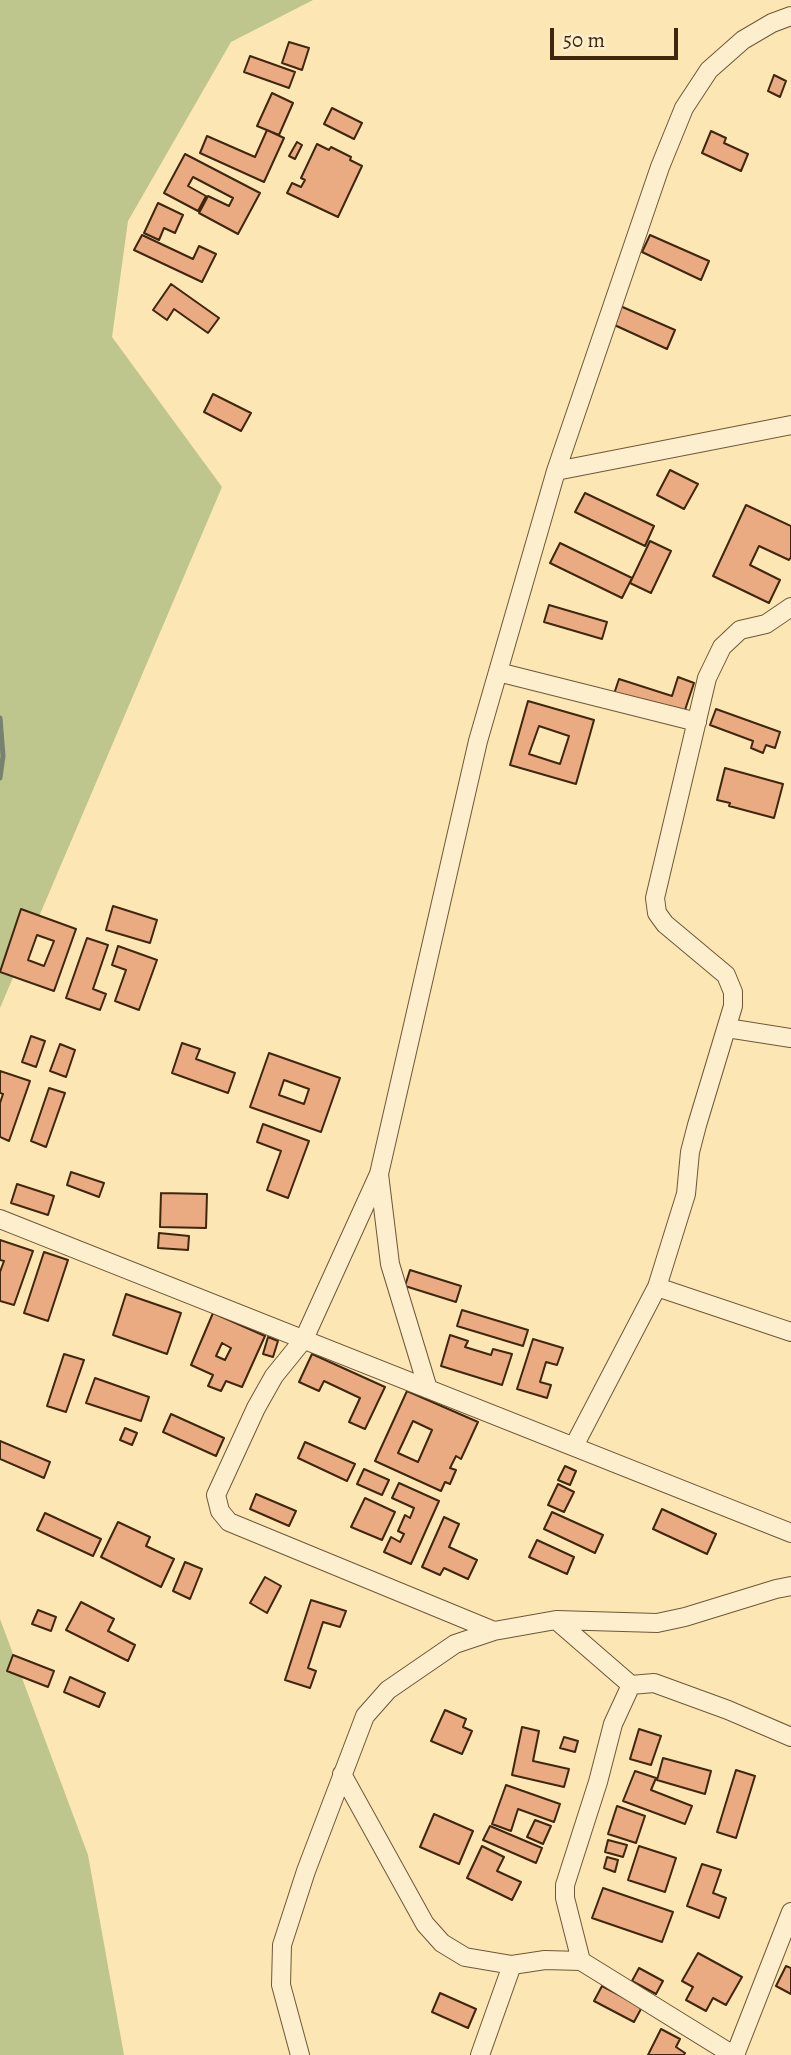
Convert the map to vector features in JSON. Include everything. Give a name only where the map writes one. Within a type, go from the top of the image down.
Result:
[{"type":"street","points":[[495,1631],[229,1522],[219,1511],[216,1495],[256,1408],[274,1376],[304,1339],[379,1174],[478,741],[556,471],[660,167],[684,108],[709,70],[743,40],[772,23],[791,16]]},
{"type":"street","points":[[556,471],[790,422]]},
{"type":"street","points":[[574,1446],[657,1287],[686,1194],[690,1152],[733,1006],[733,992],[726,975],[665,924],[657,913],[655,898],[707,678],[722,647],[740,630],[766,624],[791,607]]},
{"type":"street","points":[[498,672],[697,722]]},
{"type":"street","points":[[727,1028],[791,1038]]},
{"type":"street","points":[[379,1174],[390,1264],[428,1389]]},
{"type":"street","points":[[0,1219],[791,1533]]},
{"type":"street","points":[[657,1287],[791,1332]]},
{"type":"street","points":[[300,2055],[281,1985],[282,1945],[306,1871],[365,1716],[388,1690],[455,1644],[495,1631],[556,1620],[657,1623],[791,1586]]},
{"type":"street","points":[[556,1620],[631,1685],[654,1683],[791,1737]]},
{"type":"street","points":[[581,1961],[565,1898],[565,1885],[598,1782],[613,1724],[631,1685]]},
{"type":"street","points":[[342,1774],[425,1924],[442,1943],[466,1957],[512,1965],[581,1961],[734,2055],[791,1912]]},
{"type":"street","points":[[481,2055],[512,1965]]},
{"type":"green space","points":[[0,0],[313,0],[231,42],[128,221],[112,337],[222,487],[0,1008]]},
{"type":"green space","points":[[0,1619],[88,1855],[124,2055],[0,2055]]},
{"type":"building","points":[[289,42],[309,48],[302,70],[282,63]]},
{"type":"building","points":[[250,56],[295,72],[289,88],[244,72]]},
{"type":"building","points":[[774,75],[786,81],[780,97],[768,91]]},
{"type":"building","points":[[272,93],[293,103],[279,135],[257,126]]},
{"type":"building","points":[[332,108],[362,123],[354,139],[324,124]]},
{"type":"building","points":[[267,130],[284,138],[264,182],[200,153],[207,136],[255,157]]},
{"type":"building","points":[[711,131],[726,138],[724,143],[748,154],[741,171],[702,153]]},
{"type":"building","points":[[297,142],[302,145],[295,159],[289,156]]},
{"type":"building","points":[[317,144],[329,150],[331,147],[362,166],[338,217],[287,193],[292,183],[301,187],[305,180],[301,178]]},
{"type":"building","points":[[185,154],[260,193],[238,234],[199,213],[208,196],[229,206],[233,198],[193,177],[188,186],[206,196],[198,211],[164,193]]},
{"type":"building","points":[[158,203],[183,215],[175,233],[164,228],[159,240],[144,233]]},
{"type":"building","points":[[142,235],[193,259],[199,246],[216,254],[202,282],[134,250]]},
{"type":"building","points":[[650,235],[709,261],[701,280],[642,252]]},
{"type":"building","points":[[171,284],[219,318],[208,333],[174,309],[167,320],[153,310]]},
{"type":"building","points":[[618,305],[675,330],[667,349],[610,323]]},
{"type":"building","points":[[213,394],[251,413],[241,431],[204,412]]},
{"type":"building","points":[[670,470],[698,484],[684,509],[657,495]]},
{"type":"building","points":[[585,493],[654,526],[645,546],[575,512]]},
{"type":"building","points":[[746,505],[791,526],[789,560],[759,546],[750,565],[780,580],[769,603],[713,576]]},
{"type":"building","points":[[650,541],[671,551],[651,593],[630,583]]},
{"type":"building","points":[[560,543],[632,578],[622,598],[550,563]]},
{"type":"building","points":[[549,605],[607,622],[602,639],[544,622]]},
{"type":"building","points":[[678,677],[694,683],[683,716],[614,694],[619,679],[672,696]]},
{"type":"building","points":[[528,701],[594,720],[576,784],[510,765]],"holes":[[[539,726],[569,736],[560,764],[529,754]]]},
{"type":"building","points":[[716,709],[780,732],[775,748],[766,745],[763,753],[751,748],[753,741],[710,725]]},
{"type":"building","points":[[725,768],[783,784],[774,818],[729,806],[730,803],[717,800]]},
{"type":"building","points":[[113,906],[157,920],[150,943],[106,930]]},
{"type":"building","points":[[21,909],[76,929],[54,991],[0,972]],"holes":[[[37,935],[54,941],[44,966],[28,960]]]},
{"type":"building","points":[[87,938],[108,945],[93,989],[106,994],[100,1010],[66,998]]},
{"type":"building","points":[[118,946],[157,960],[139,1010],[115,1001],[126,970],[112,965]]},
{"type":"building","points":[[31,1036],[45,1041],[36,1067],[22,1062]]},
{"type":"building","points":[[182,1043],[200,1049],[196,1059],[235,1073],[228,1093],[172,1073]]},
{"type":"building","points":[[60,1044],[75,1050],[66,1077],[50,1071]]},
{"type":"building","points":[[269,1053],[340,1078],[321,1132],[250,1107]],"holes":[[[284,1080],[309,1089],[304,1104],[279,1095]]]},
{"type":"building","points":[[0,1071],[30,1081],[9,1141],[0,1137],[0,1103],[3,1094],[0,1093]]},
{"type":"building","points":[[49,1088],[65,1093],[46,1147],[31,1141]]},
{"type":"building","points":[[263,1124],[309,1141],[288,1198],[267,1190],[281,1151],[257,1142]]},
{"type":"building","points":[[71,1172],[104,1183],[99,1197],[67,1185]]},
{"type":"building","points":[[17,1184],[54,1196],[48,1215],[11,1203]]},
{"type":"building","points":[[161,1193],[207,1194],[206,1228],[160,1227]]},
{"type":"building","points":[[159,1233],[189,1236],[188,1250],[158,1248]]},
{"type":"building","points":[[0,1240],[33,1251],[14,1305],[0,1301],[0,1272],[4,1261],[0,1260]]},
{"type":"building","points":[[44,1252],[68,1260],[48,1321],[24,1313]]},
{"type":"building","points":[[410,1270],[461,1286],[456,1302],[405,1286]]},
{"type":"building","points":[[126,1294],[181,1313],[167,1354],[113,1335]]},
{"type":"building","points":[[462,1310],[528,1330],[523,1346],[457,1326]]},
{"type":"building","points":[[213,1313],[265,1336],[242,1387],[226,1381],[221,1391],[208,1386],[213,1375],[191,1365]],"holes":[[[222,1343],[231,1348],[225,1360],[216,1356]]]},
{"type":"building","points":[[450,1335],[468,1341],[465,1347],[491,1355],[493,1349],[512,1354],[502,1385],[441,1366]]},
{"type":"building","points":[[268,1337],[278,1341],[273,1357],[263,1354]]},
{"type":"building","points":[[533,1339],[563,1348],[557,1365],[546,1362],[540,1382],[551,1385],[547,1398],[517,1389]]},
{"type":"building","points":[[64,1354],[84,1360],[66,1412],[47,1406]]},
{"type":"building","points":[[312,1354],[385,1387],[365,1429],[349,1422],[360,1398],[324,1381],[319,1391],[299,1382]]},
{"type":"building","points":[[95,1378],[149,1397],[141,1421],[86,1403]]},
{"type":"building","points":[[407,1391],[478,1422],[461,1459],[456,1456],[450,1468],[456,1470],[450,1484],[445,1482],[441,1491],[375,1461]],"holes":[[[413,1421],[432,1430],[418,1462],[398,1453]]]},
{"type":"building","points":[[171,1414],[224,1438],[216,1456],[163,1432]]},
{"type":"building","points":[[125,1428],[137,1433],[132,1445],[120,1440]]},
{"type":"building","points":[[0,1441],[50,1462],[44,1478],[0,1459]]},
{"type":"building","points":[[305,1442],[355,1464],[347,1481],[298,1458]]},
{"type":"building","points":[[565,1466],[576,1471],[570,1485],[558,1480]]},
{"type":"building","points":[[364,1469],[389,1480],[382,1495],[357,1484]]},
{"type":"building","points":[[399,1483],[439,1501],[411,1564],[384,1552],[391,1537],[400,1542],[404,1534],[398,1531],[405,1515],[410,1518],[414,1508],[392,1498]]},
{"type":"building","points":[[558,1484],[574,1492],[564,1512],[548,1505]]},
{"type":"building","points":[[256,1494],[296,1511],[289,1526],[250,1509]]},
{"type":"building","points":[[365,1498],[395,1512],[382,1540],[351,1527]]},
{"type":"building","points":[[662,1509],[716,1534],[707,1554],[653,1529]]},
{"type":"building","points":[[552,1512],[603,1535],[595,1553],[544,1529]]},
{"type":"building","points":[[45,1513],[101,1539],[93,1556],[37,1530]]},
{"type":"building","points":[[444,1517],[459,1524],[449,1547],[477,1560],[468,1579],[444,1568],[440,1575],[422,1567]]},
{"type":"building","points":[[118,1522],[150,1537],[146,1546],[174,1559],[161,1587],[101,1557]]},
{"type":"building","points":[[537,1540],[574,1557],[567,1574],[529,1557]]},
{"type":"building","points":[[185,1562],[202,1569],[190,1599],[173,1591]]},
{"type":"building","points":[[265,1577],[281,1586],[267,1613],[250,1603]]},
{"type":"building","points":[[311,1600],[346,1611],[340,1627],[323,1622],[308,1668],[316,1671],[310,1688],[285,1680]]},
{"type":"building","points":[[81,1602],[114,1619],[108,1631],[135,1645],[128,1661],[66,1630]]},
{"type":"building","points":[[38,1610],[56,1617],[51,1631],[32,1624]]},
{"type":"building","points":[[13,1655],[54,1671],[48,1687],[7,1671]]},
{"type":"building","points":[[70,1677],[105,1693],[99,1707],[64,1692]]},
{"type":"building","points":[[445,1710],[466,1719],[463,1727],[472,1731],[462,1754],[431,1741]]},
{"type":"building","points":[[522,1727],[539,1731],[533,1761],[569,1769],[564,1787],[512,1775]]},
{"type":"building","points":[[639,1729],[661,1736],[651,1765],[630,1759]]},
{"type":"building","points":[[564,1737],[578,1741],[575,1752],[560,1748]]},
{"type":"building","points":[[663,1758],[711,1771],[705,1794],[657,1780]]},
{"type":"building","points":[[736,1770],[755,1776],[736,1838],[717,1832]]},
{"type":"building","points":[[635,1771],[656,1778],[651,1790],[692,1806],[685,1824],[623,1801]]},
{"type":"building","points":[[506,1785],[560,1804],[554,1822],[518,1809],[511,1831],[492,1824]]},
{"type":"building","points":[[617,1806],[645,1816],[636,1843],[608,1834]]},
{"type":"building","points":[[434,1814],[473,1831],[459,1864],[420,1847]]},
{"type":"building","points":[[535,1820],[551,1826],[543,1844],[527,1837]]},
{"type":"building","points":[[490,1826],[542,1848],[536,1863],[483,1840]]},
{"type":"building","points":[[608,1840],[627,1845],[623,1857],[605,1852]]},
{"type":"building","points":[[482,1846],[504,1857],[497,1871],[521,1882],[512,1900],[467,1878]]},
{"type":"building","points":[[639,1846],[676,1858],[665,1892],[628,1880]]},
{"type":"building","points":[[607,1857],[618,1860],[615,1872],[604,1868]]},
{"type":"building","points":[[702,1864],[721,1870],[713,1893],[726,1898],[719,1918],[687,1906]]},
{"type":"building","points":[[603,1888],[673,1912],[662,1942],[592,1918]]},
{"type":"building","points":[[698,1953],[742,1977],[726,2005],[713,1998],[706,2011],[686,2000],[693,1987],[682,1981]]},
{"type":"building","points":[[786,1966],[791,1968],[791,1994],[776,1986]]},
{"type":"building","points":[[639,1968],[663,1981],[656,1994],[632,1981]]},
{"type":"building","points":[[602,1986],[642,2007],[634,2022],[594,2001]]},
{"type":"building","points":[[440,1993],[476,2009],[468,2028],[432,2012]]},
{"type":"building","points":[[661,2029],[680,2039],[676,2047],[685,2053],[684,2055],[648,2055]]},
{"type":"waterway","points":[[0,718],[3,756],[0,778]]}]
